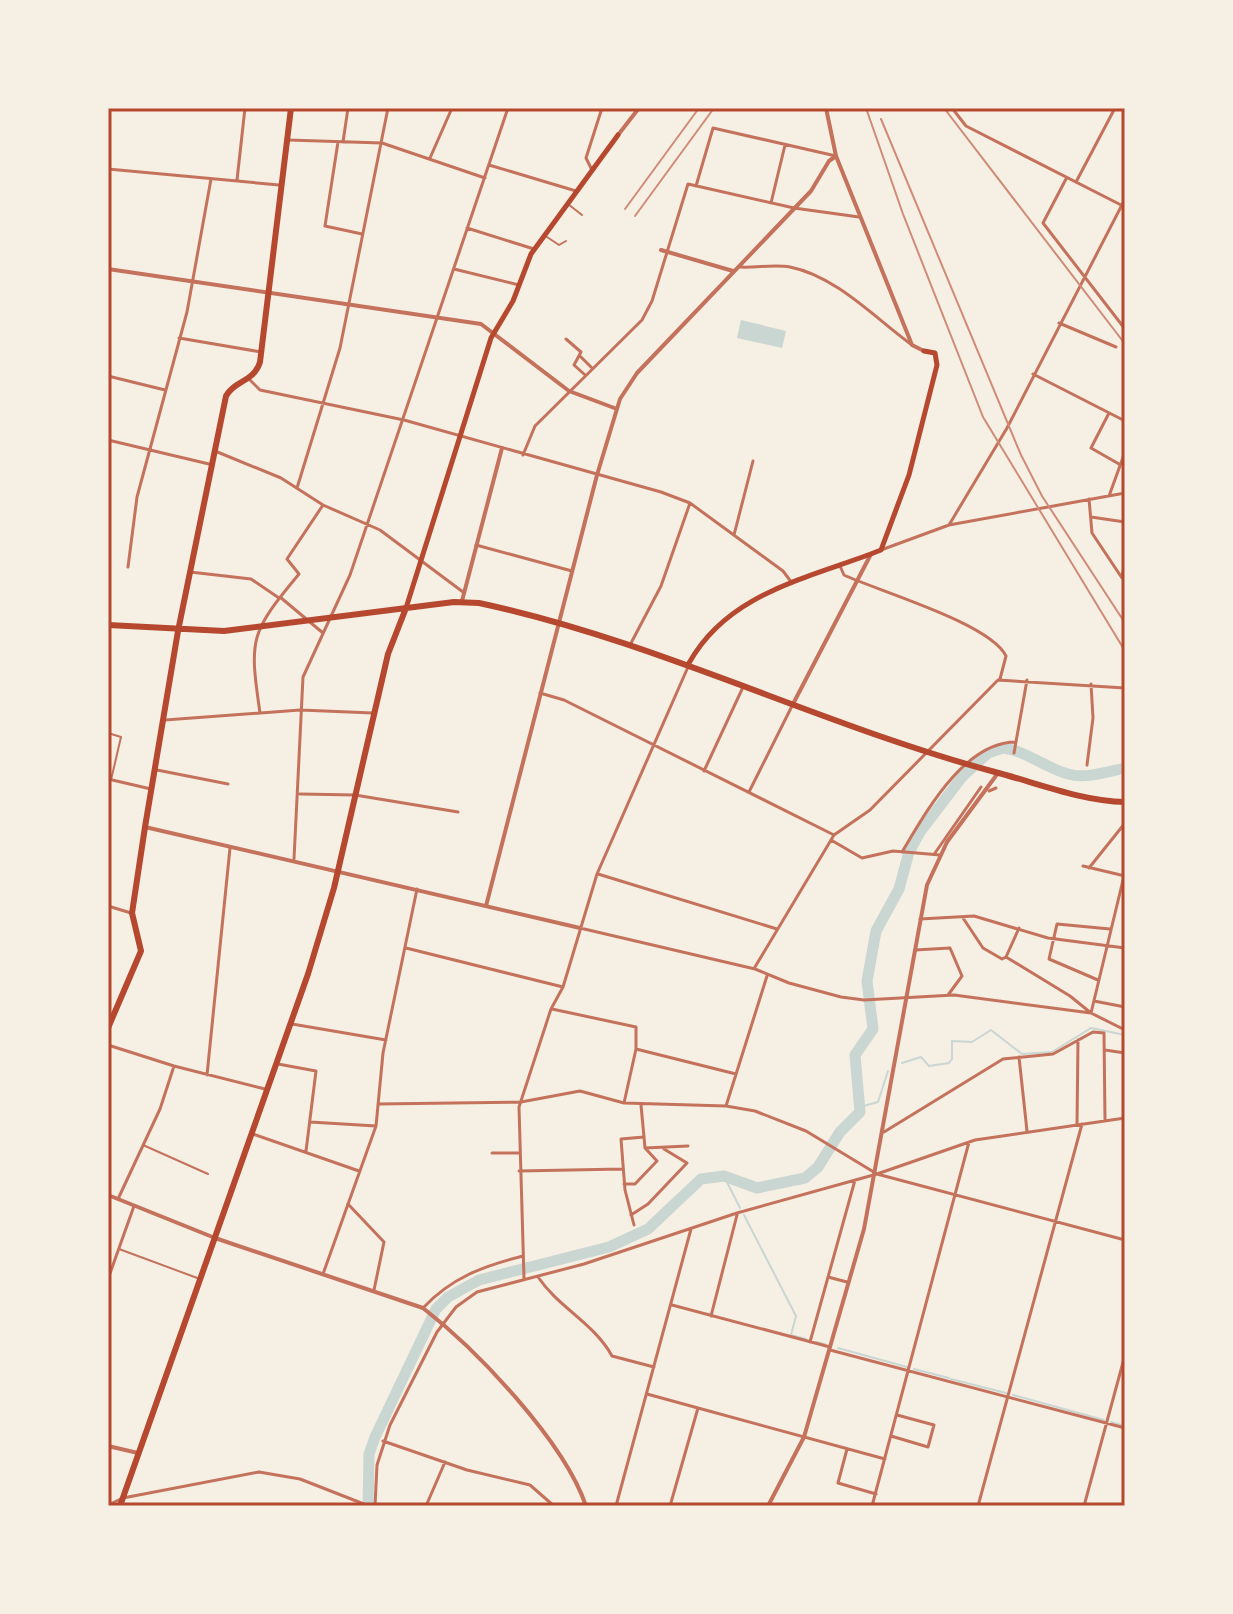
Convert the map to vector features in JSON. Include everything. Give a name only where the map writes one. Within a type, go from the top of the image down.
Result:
[{"type":"main road","points":[[108,1028],[141,951],[132,913],[145,827],[178,631],[228,392],[249,379],[258,369],[291,108]]},
{"type":"main road","points":[[120,1506],[292,1024],[338,870],[390,646],[406,608],[494,331],[534,249],[618,135]]},
{"type":"main road","points":[[689,663],[708,634],[749,600],[881,550],[912,465],[937,365],[935,353],[924,351]]},
{"type":"main road","points":[[108,625],[178,631],[259,628],[463,597],[689,663],[925,753],[1071,793],[1125,802]]},
{"type":"street","points":[[237,181],[245,108]]},
{"type":"street","points":[[348,108],[325,226],[362,234]]},
{"type":"street","points":[[297,488],[340,348],[346,303],[388,108]]},
{"type":"street","points":[[430,158],[452,108]]},
{"type":"street","points":[[294,859],[300,794],[300,710],[305,668],[332,619],[367,524],[508,108]]},
{"type":"street","points":[[592,170],[586,158],[602,108]]},
{"type":"street","points":[[618,135],[639,108]]},
{"type":"street","points":[[826,108],[836,156],[912,345]]},
{"type":"street","points":[[952,108],[966,126],[1123,206]]},
{"type":"street","points":[[1076,182],[1115,108]]},
{"type":"street","points":[[696,186],[713,128],[836,156]]},
{"type":"street","points":[[288,140],[382,143],[485,178]]},
{"type":"street","points":[[771,203],[785,145]]},
{"type":"street","points":[[486,906],[597,475],[617,409],[635,376],[794,208],[836,156]]},
{"type":"street","points":[[489,165],[576,191]]},
{"type":"street","points":[[108,169],[282,185]]},
{"type":"street","points":[[1067,178],[1043,223],[1125,329]]},
{"type":"street","points":[[128,567],[135,509],[193,282],[211,179]]},
{"type":"street","points":[[523,455],[533,429],[591,367],[642,320],[688,184],[794,208],[862,217]]},
{"type":"street","points":[[949,525],[1007,428],[1125,199]]},
{"type":"street","points":[[467,228],[534,249]]},
{"type":"street","points":[[664,250],[735,269],[789,267],[810,274],[837,289],[924,351]]},
{"type":"street","points":[[108,269],[481,324],[569,391],[617,409]]},
{"type":"street","points":[[454,269],[519,285]]},
{"type":"street","points":[[1059,323],[1116,347]]},
{"type":"street","points":[[179,338],[222,348],[261,352]]},
{"type":"street","points":[[566,339],[581,352],[581,357],[591,367]]},
{"type":"street","points":[[581,357],[574,365],[584,374]]},
{"type":"street","points":[[1033,374],[1125,421]]},
{"type":"street","points":[[108,376],[165,390]]},
{"type":"street","points":[[249,379],[260,390],[404,420],[690,503],[783,571],[792,583]]},
{"type":"street","points":[[1109,413],[1091,448],[1119,464]]},
{"type":"street","points":[[108,440],[212,465]]},
{"type":"street","points":[[215,451],[297,488],[323,505],[395,539],[463,597],[502,448]]},
{"type":"street","points":[[1109,496],[1125,452]]},
{"type":"street","points":[[734,535],[753,461]]},
{"type":"street","points":[[881,550],[949,525],[993,520],[1032,508],[1125,493]]},
{"type":"street","points":[[1089,499],[1092,533],[1122,578],[1125,561]]},
{"type":"street","points":[[630,645],[661,586],[690,503]]},
{"type":"street","points":[[260,713],[253,646],[259,628],[299,574],[287,559],[323,505]]},
{"type":"street","points":[[1091,517],[1125,522]]},
{"type":"street","points":[[476,545],[572,571]]},
{"type":"street","points":[[749,792],[871,554]]},
{"type":"street","points":[[755,969],[834,835],[870,810],[1000,679],[1006,656],[992,641],[896,594],[844,575],[840,566]]},
{"type":"street","points":[[190,572],[251,579],[324,634]]},
{"type":"street","points":[[524,1280],[519,1171],[521,1102],[551,1009],[563,987],[597,874],[689,663]]},
{"type":"street","points":[[1000,679],[1125,688]]},
{"type":"street","points":[[1014,753],[1027,680]]},
{"type":"street","points":[[1087,765],[1093,718],[1091,684]]},
{"type":"street","points":[[704,771],[744,685]]},
{"type":"street","points":[[540,693],[564,700],[652,747],[834,835]]},
{"type":"street","points":[[163,720],[300,710],[373,713]]},
{"type":"street","points":[[903,852],[922,818],[972,760],[999,743],[1016,743]]},
{"type":"street","points":[[155,770],[228,784]]},
{"type":"street","points":[[937,854],[999,773]]},
{"type":"street","points":[[110,780],[152,789]]},
{"type":"street","points":[[768,1506],[804,1437],[877,1174],[927,885],[937,854],[981,787]]},
{"type":"street","points":[[989,791],[996,788]]},
{"type":"street","points":[[300,794],[355,795],[458,812]]},
{"type":"street","points":[[1089,868],[1125,823]]},
{"type":"street","points":[[145,827],[294,859],[755,969],[767,976],[823,993],[864,1000],[948,995],[1091,1013]]},
{"type":"street","points":[[831,840],[862,858],[903,852],[937,854]]},
{"type":"street","points":[[207,1075],[230,845]]},
{"type":"street","points":[[1083,866],[1125,876],[1091,1013]]},
{"type":"street","points":[[597,874],[777,929]]},
{"type":"street","points":[[323,1274],[376,1126],[386,1040],[417,889]]},
{"type":"street","points":[[108,906],[132,913]]},
{"type":"street","points":[[920,919],[974,916],[1054,938],[1125,948]]},
{"type":"street","points":[[963,918],[987,952],[1002,959],[1006,957],[1070,996],[1091,1013],[1125,1030]]},
{"type":"street","points":[[1098,980],[1049,959],[1057,924],[1110,929]]},
{"type":"street","points":[[1006,957],[1019,927]]},
{"type":"street","points":[[406,948],[563,987]]},
{"type":"street","points":[[915,950],[950,948],[962,976],[948,995]]},
{"type":"street","points":[[726,1106],[767,976]]},
{"type":"street","points":[[1094,1001],[1125,1007]]},
{"type":"street","points":[[551,1009],[636,1027],[636,1049],[624,1103]]},
{"type":"street","points":[[1105,1120],[1104,1033],[1108,1023]]},
{"type":"street","points":[[292,1024],[386,1040]]},
{"type":"street","points":[[884,1132],[1003,1059],[1053,1054],[1093,1032],[1104,1033]]},
{"type":"street","points":[[978,1506],[1080,1124],[1078,1040]]},
{"type":"street","points":[[108,1045],[174,1066],[268,1089]]},
{"type":"street","points":[[636,1049],[736,1074]]},
{"type":"street","points":[[1104,1050],[1125,1053]]},
{"type":"street","points":[[1019,1057],[1027,1131]]},
{"type":"street","points":[[278,1064],[316,1071],[306,1151]]},
{"type":"street","points":[[118,1199],[160,1109],[174,1066]]},
{"type":"street","points":[[378,1104],[521,1102],[580,1091],[641,1105],[726,1106],[769,1115],[837,1148],[877,1174],[1125,1240]]},
{"type":"street","points":[[624,1184],[635,1184],[657,1161],[645,1148],[641,1105]]},
{"type":"street","points":[[375,1506],[377,1465],[383,1441],[441,1322],[477,1292],[538,1277],[737,1213],[877,1174],[969,1142],[1125,1118]]},
{"type":"street","points":[[310,1122],[376,1126]]},
{"type":"street","points":[[252,1133],[359,1171]]},
{"type":"street","points":[[634,1225],[624,1184],[621,1139],[644,1137]]},
{"type":"street","points":[[872,1506],[969,1142]]},
{"type":"street","points":[[645,1148],[688,1146]]},
{"type":"street","points":[[631,1215],[648,1204],[687,1163],[663,1148]]},
{"type":"street","points":[[492,1153],[519,1153]]},
{"type":"street","points":[[519,1171],[622,1169]]},
{"type":"street","points":[[810,1342],[855,1179]]},
{"type":"street","points":[[108,1195],[215,1238],[424,1309],[441,1322],[531,1418],[576,1480],[586,1506]]},
{"type":"street","points":[[348,1204],[384,1242],[374,1290]]},
{"type":"street","points":[[108,1279],[134,1206]]},
{"type":"street","points":[[711,1316],[737,1213]]},
{"type":"street","points":[[616,1506],[691,1229]]},
{"type":"street","points":[[424,1309],[443,1288],[459,1278],[486,1265],[523,1256]]},
{"type":"street","points":[[538,1277],[549,1294],[600,1337],[612,1356],[654,1367]]},
{"type":"street","points":[[828,1277],[849,1283]]},
{"type":"street","points":[[670,1305],[1125,1428]]},
{"type":"street","points":[[1084,1506],[1125,1355]]},
{"type":"street","points":[[647,1394],[885,1459]]},
{"type":"street","points":[[670,1506],[698,1408]]},
{"type":"street","points":[[891,1436],[928,1447],[934,1425],[897,1415]]},
{"type":"street","points":[[383,1441],[530,1485],[554,1506]]},
{"type":"street","points":[[108,1446],[138,1453]]},
{"type":"street","points":[[847,1449],[838,1483],[876,1494]]},
{"type":"street","points":[[426,1506],[445,1462]]},
{"type":"street","points":[[108,1505],[123,1498],[259,1472],[300,1479],[369,1506]]},
{"type":"lane","points":[[568,203],[582,215]]},
{"type":"lane","points":[[545,235],[558,245],[566,241]]},
{"type":"lane","points":[[108,733],[121,737],[110,780]]},
{"type":"lane","points":[[142,1145],[208,1174]]},
{"type":"lane","points":[[118,1248],[200,1279]]},
{"type":"shaded area","points":[[741,320],[786,331],[782,348],[737,338]]},
{"type":"waterway","points":[[368,1506],[369,1454],[375,1437],[436,1309],[448,1297],[479,1280],[609,1247],[648,1229],[701,1179],[724,1176],[757,1188],[805,1178],[818,1167],[840,1132],[860,1112],[855,1055],[873,1029],[867,981],[876,931],[899,889],[909,852],[920,832],[962,777],[988,753],[1003,748],[1075,775],[1125,768]]},
{"type":"waterway","points":[[902,1063],[921,1057],[929,1066],[949,1063],[952,1059],[952,1041],[972,1042],[991,1030],[1022,1054],[1052,1052],[1091,1028],[1125,1035]]},
{"type":"waterway","points":[[860,1107],[878,1102],[888,1071]]},
{"type":"waterway","points":[[724,1176],[740,1208]]},
{"type":"waterway","points":[[744,1215],[796,1316],[791,1335],[806,1339]]},
{"type":"waterway","points":[[816,1342],[825,1344]]},
{"type":"waterway","points":[[838,1348],[907,1367]]},
{"type":"waterway","points":[[914,1369],[949,1378]]},
{"type":"waterway","points":[[951,1379],[1006,1393]]},
{"type":"waterway","points":[[1013,1395],[1104,1420]]},
{"type":"waterway","points":[[1111,1422],[1125,1426]]},
{"type":"railway","points":[[625,209],[699,108]]},
{"type":"railway","points":[[635,216],[714,108]]},
{"type":"railway","points":[[866,108],[903,214],[983,417],[1125,651]]},
{"type":"railway","points":[[944,108],[1125,344]]},
{"type":"railway","points":[[881,119],[1021,455],[1042,496],[1125,623]]}]
